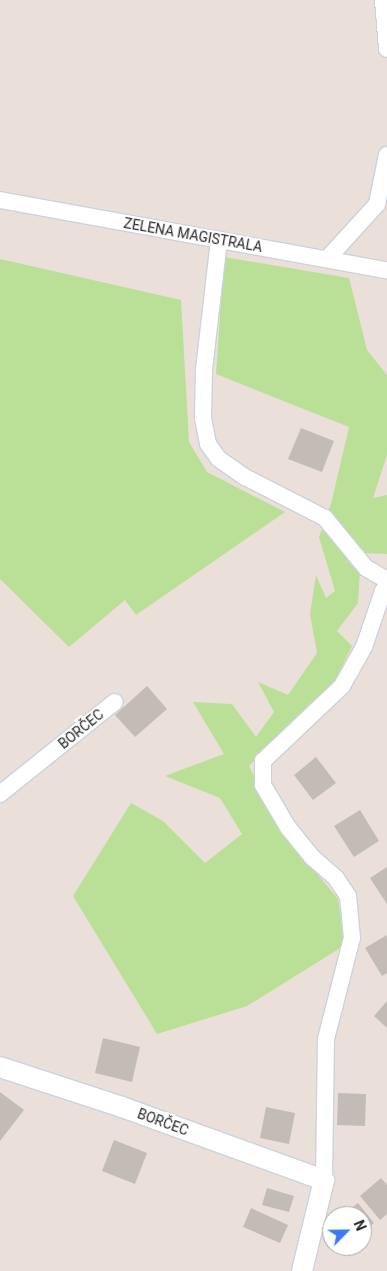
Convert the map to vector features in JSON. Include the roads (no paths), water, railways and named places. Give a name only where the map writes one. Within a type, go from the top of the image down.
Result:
[{"type":"street","points":[[383,0],[387,49]]},
{"type":"street","points":[[327,259],[377,204],[387,155]]},
{"type":"street","name":"ZELENA MAGISTRALA","points":[[0,200],[387,270]]},
{"type":"street","points":[[219,240],[204,370],[203,418],[208,444],[220,459],[245,477],[325,518],[366,568],[387,580]]},
{"type":"street","points":[[302,1271],[324,1180],[326,1039],[352,938],[348,896],[336,878],[312,857],[289,829],[262,785],[263,761],[342,686],[364,647],[383,591],[387,585]]},
{"type":"street","name":"BORČEC","points":[[0,794],[115,702]]},
{"type":"street","name":"BORČEC","points":[[0,1067],[122,1107],[324,1180]]}]
